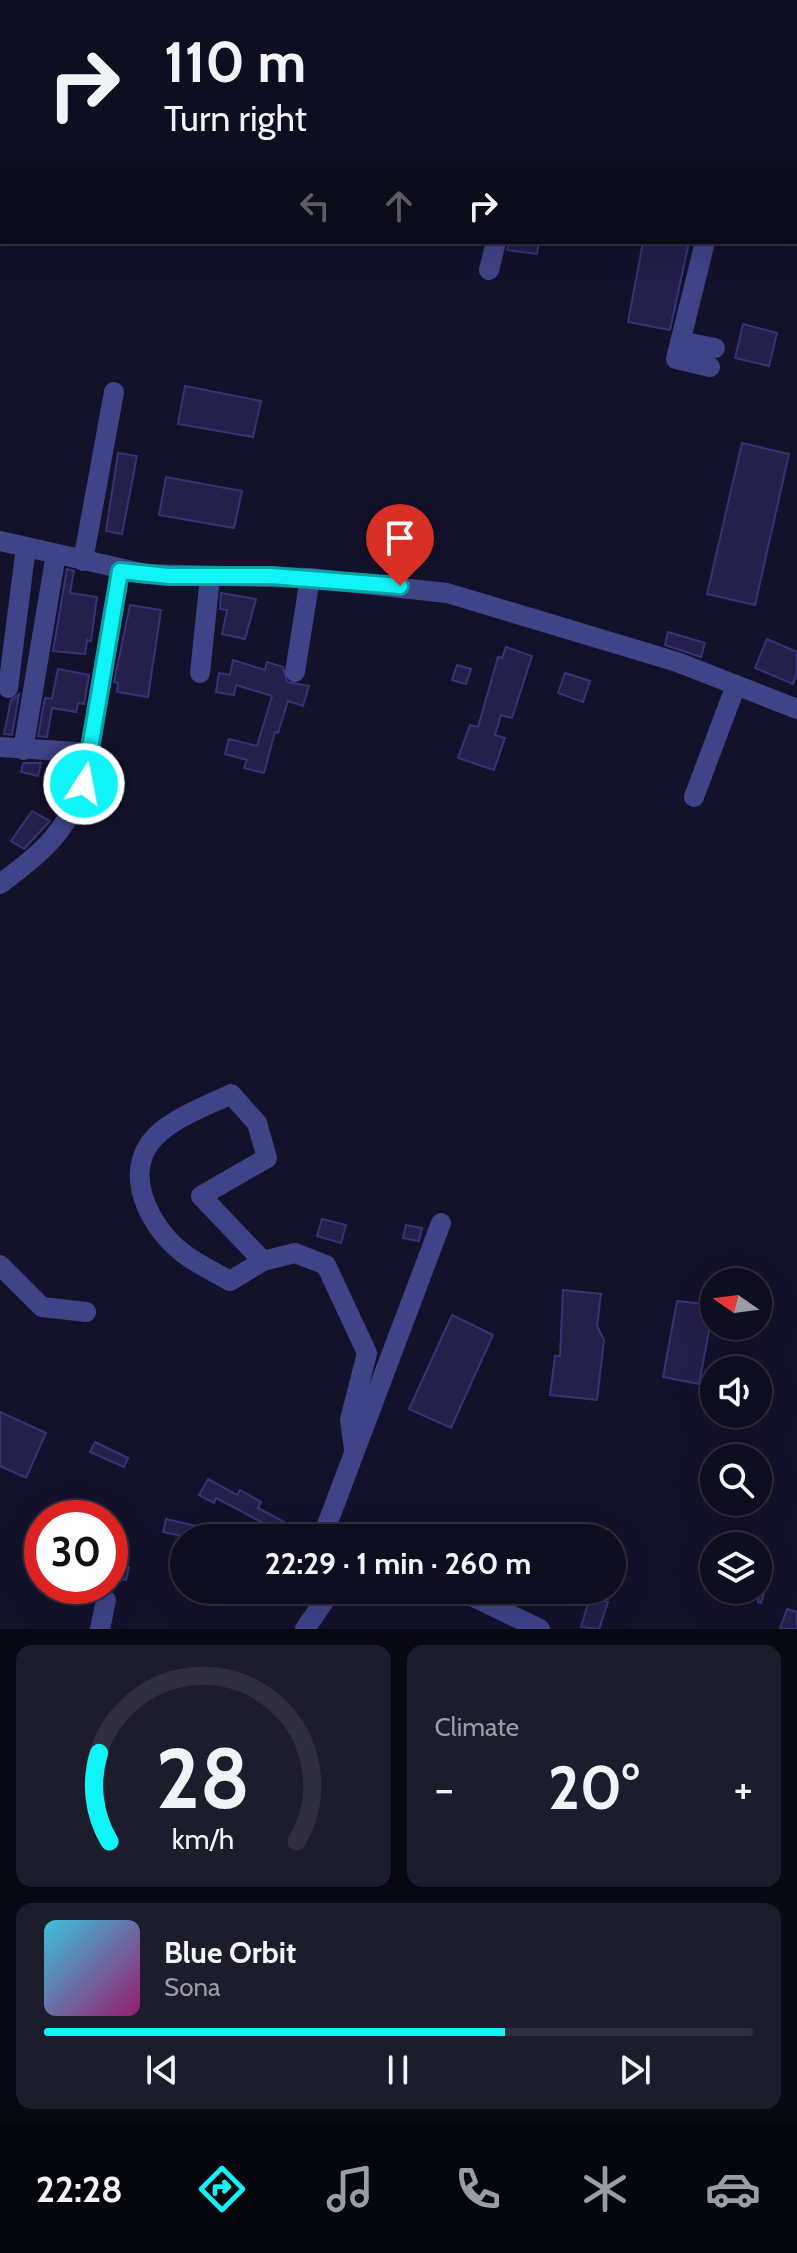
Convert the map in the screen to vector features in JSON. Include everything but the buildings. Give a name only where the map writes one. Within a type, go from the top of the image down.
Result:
[{"type":"street","points":[[489,270],[496,244]]},
{"type":"street","points":[[704,244],[676,359],[712,357]]},
{"type":"street","points":[[83,561],[114,392]]},
{"type":"street","points":[[0,541],[120,571],[210,577],[310,578],[447,593],[646,652],[797,709]]},
{"type":"street","points":[[8,688],[26,547]]},
{"type":"street","points":[[23,750],[56,554]]},
{"type":"street","points":[[0,884],[42,852],[62,831],[84,784],[120,571]]},
{"type":"street","points":[[200,673],[210,577]]},
{"type":"street","points":[[295,672],[310,578]]},
{"type":"street","points":[[694,797],[736,685]]},
{"type":"street","points":[[0,747],[91,753]]},
{"type":"street","points":[[263,1261],[201,1196],[267,1158],[257,1123],[231,1094],[155,1137],[144,1152],[142,1198],[160,1229],[186,1255],[230,1281],[263,1261],[295,1253],[326,1265],[367,1353],[350,1420],[355,1453]]},
{"type":"street","points":[[327,1524],[441,1223]]},
{"type":"street","points":[[0,1265],[42,1307],[86,1312]]},
{"type":"street","points":[[100,1629],[105,1604]]},
{"type":"street","points":[[305,1629],[322,1604]]},
{"type":"street","points":[[488,1604],[540,1629]]},
{"type":"route","points":[[84,784],[120,571],[169,576],[271,576],[400,586]]}]
